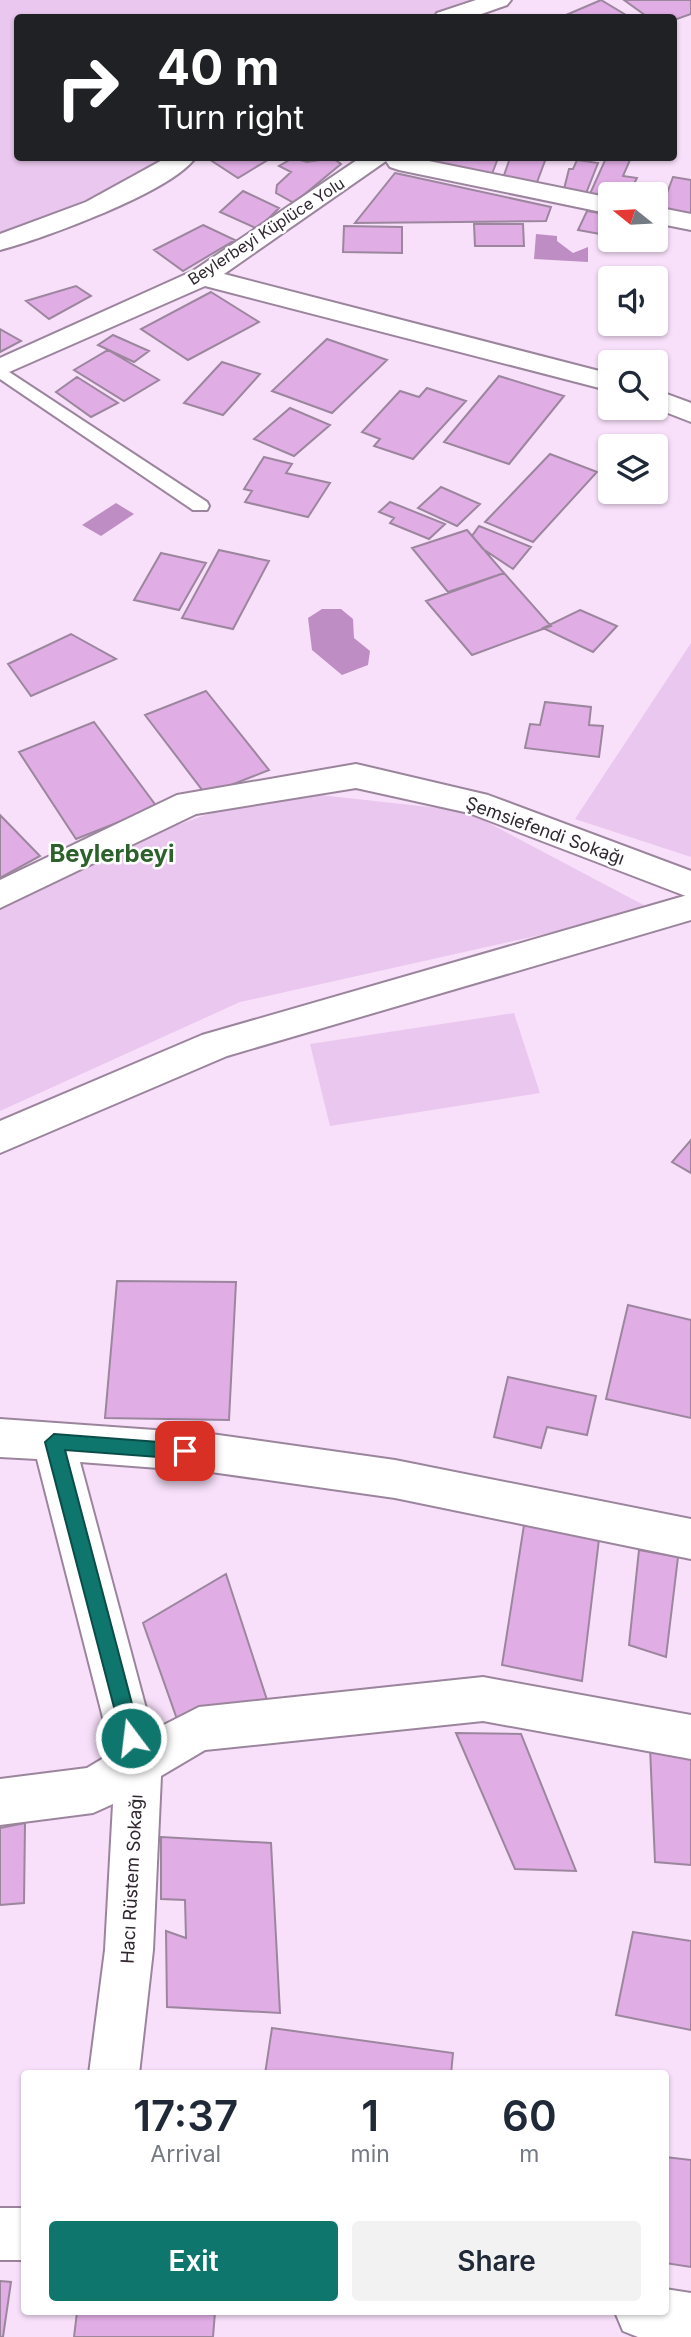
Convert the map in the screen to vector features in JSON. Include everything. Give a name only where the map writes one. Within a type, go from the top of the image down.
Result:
[{"type":"street","points":[[457,14],[499,0]]},
{"type":"street","points":[[0,242],[54,227],[157,175],[178,161]]},
{"type":"street","name":"Beylerbeyi Küplüce Yolu","points":[[0,370],[202,277],[372,161]]},
{"type":"street","points":[[399,161],[598,203]]},
{"type":"street","points":[[668,217],[691,222]]},
{"type":"street","points":[[202,277],[598,380]]},
{"type":"street","points":[[668,403],[691,413]]},
{"type":"street","name":"Şemsiefendi Sokağı","points":[[0,895],[189,803],[356,776],[475,803],[691,885]]},
{"type":"street","points":[[0,1138],[215,1045],[383,994],[691,907]]},
{"type":"street","points":[[0,1438],[211,1453],[394,1479],[691,1539]]},
{"type":"street","name":"Hacı Rüstem Sokağı","points":[[54,1442],[138,1763],[129,1950],[114,2070]]},
{"type":"street","points":[[0,1802],[93,1790],[199,1729],[483,1699],[691,1737]]},
{"type":"street","points":[[0,2234],[21,2234]]},
{"type":"street","points":[[660,2315],[691,2320]]},
{"type":"lane","points":[[0,370],[200,506]]},
{"type":"shaded area","points":[[0,0],[478,0],[436,14],[14,14],[14,161],[171,161],[135,183],[0,248]]},
{"type":"shaded area","points":[[536,234],[557,236],[557,241],[573,253],[588,247],[588,262],[534,259]]},
{"type":"shaded area","points":[[116,503],[134,514],[101,536],[82,525]]},
{"type":"shaded area","points":[[322,609],[341,609],[353,619],[354,638],[370,651],[368,665],[342,675],[312,650],[308,618]]},
{"type":"shaded area","points":[[691,643],[691,857],[575,819]]},
{"type":"shaded area","points":[[274,790],[466,811],[653,910],[240,1002],[0,1111],[0,901],[123,845]]},
{"type":"shaded area","points":[[514,1013],[540,1093],[330,1126],[310,1044]]},
{"type":"building","points":[[601,0],[624,14],[568,14]]},
{"type":"building","points":[[624,0],[691,0],[691,14],[677,19],[677,14],[643,14]]},
{"type":"building","points":[[212,161],[266,161],[238,178]]},
{"type":"building","points":[[288,161],[337,161],[341,164],[294,203],[276,193],[277,185],[291,172],[279,166]]},
{"type":"building","points":[[434,161],[497,161],[492,174],[432,166]]},
{"type":"building","points":[[509,161],[545,161],[536,185],[502,181]]},
{"type":"building","points":[[577,161],[598,163],[585,196],[563,193],[569,169],[573,169]]},
{"type":"building","points":[[605,161],[630,161],[623,176],[637,178],[635,182],[598,182],[598,198],[589,196]]},
{"type":"building","points":[[395,173],[551,207],[546,221],[355,223]]},
{"type":"building","points":[[673,177],[691,180],[691,217],[668,213],[668,190]]},
{"type":"building","points":[[243,191],[279,208],[258,229],[220,212]]},
{"type":"building","points":[[587,211],[598,213],[598,234],[578,230]]},
{"type":"building","points":[[474,224],[523,224],[524,246],[475,246]]},
{"type":"building","points":[[203,225],[235,240],[183,271],[154,250]]},
{"type":"building","points":[[344,226],[402,227],[402,253],[343,252]]},
{"type":"building","points":[[76,286],[91,296],[49,319],[26,301]]},
{"type":"building","points":[[211,292],[259,322],[188,360],[141,329]]},
{"type":"building","points":[[0,329],[21,341],[0,352]]},
{"type":"building","points":[[113,335],[149,351],[134,362],[98,345]]},
{"type":"building","points":[[327,339],[387,360],[332,413],[272,391]]},
{"type":"building","points":[[108,350],[159,380],[124,401],[74,370]]},
{"type":"building","points":[[222,362],[260,374],[223,415],[184,403]]},
{"type":"building","points":[[499,376],[564,396],[509,464],[444,442]]},
{"type":"building","points":[[77,377],[118,403],[91,417],[56,392]]},
{"type":"building","points":[[427,388],[466,401],[413,459],[374,446],[380,439],[362,432],[400,391],[419,397]]},
{"type":"building","points":[[290,408],[330,425],[294,456],[254,439]]},
{"type":"building","points":[[550,454],[597,472],[533,542],[485,522]]},
{"type":"building","points":[[264,457],[292,464],[286,473],[330,483],[308,517],[245,502],[252,491],[244,489]]},
{"type":"building","points":[[441,487],[480,504],[457,526],[418,508]]},
{"type":"building","points":[[390,502],[445,524],[429,539],[390,523],[394,518],[379,512]]},
{"type":"building","points":[[479,526],[531,547],[513,569],[483,549],[472,536]]},
{"type":"building","points":[[467,530],[504,573],[448,592],[412,548]]},
{"type":"building","points":[[219,550],[269,561],[233,629],[182,618]]},
{"type":"building","points":[[161,553],[206,563],[179,610],[134,600]]},
{"type":"building","points":[[504,573],[551,626],[472,655],[426,601]]},
{"type":"building","points":[[580,610],[617,626],[593,652],[543,628]]},
{"type":"building","points":[[71,634],[116,659],[31,696],[8,664]]},
{"type":"building","points":[[206,691],[269,770],[206,795],[145,715]]},
{"type":"building","points":[[545,702],[591,707],[589,725],[603,726],[599,757],[525,748],[530,724],[540,725]]},
{"type":"building","points":[[94,722],[157,807],[76,839],[19,752]]},
{"type":"building","points":[[0,815],[40,856],[0,878]]},
{"type":"building","points":[[691,1140],[691,1173],[672,1162]]},
{"type":"building","points":[[117,1281],[236,1282],[229,1420],[105,1418]]},
{"type":"building","points":[[628,1305],[691,1320],[691,1418],[606,1399]]},
{"type":"building","points":[[508,1377],[596,1396],[587,1435],[547,1427],[541,1448],[494,1437]]},
{"type":"building","points":[[524,1525],[599,1539],[582,1681],[502,1665]]},
{"type":"building","points":[[639,1550],[678,1557],[666,1657],[629,1645]]},
{"type":"building","points":[[226,1574],[268,1703],[177,1719],[143,1623]]},
{"type":"building","points":[[456,1733],[521,1734],[576,1871],[515,1869]]},
{"type":"building","points":[[650,1748],[691,1754],[691,1865],[655,1862]]},
{"type":"building","points":[[25,1823],[24,1903],[0,1905],[0,1828]]},
{"type":"building","points":[[161,1837],[271,1843],[280,2013],[167,2007],[166,1931],[186,1938],[185,1900],[161,1899]]},
{"type":"building","points":[[633,1932],[691,1941],[691,2030],[616,2015]]},
{"type":"building","points":[[272,2028],[453,2053],[451,2070],[266,2070]]},
{"type":"building","points":[[669,2157],[691,2160],[691,2267],[669,2264]]},
{"type":"building","points":[[0,2281],[11,2282],[3,2337],[0,2337]]},
{"type":"building","points":[[77,2315],[215,2315],[213,2337],[74,2337]]},
{"type":"district","name":"Beylerbeyi","points":[[112,854]]},
{"type":"route","points":[[131,1738],[69,1512],[54,1442],[185,1451]]}]
